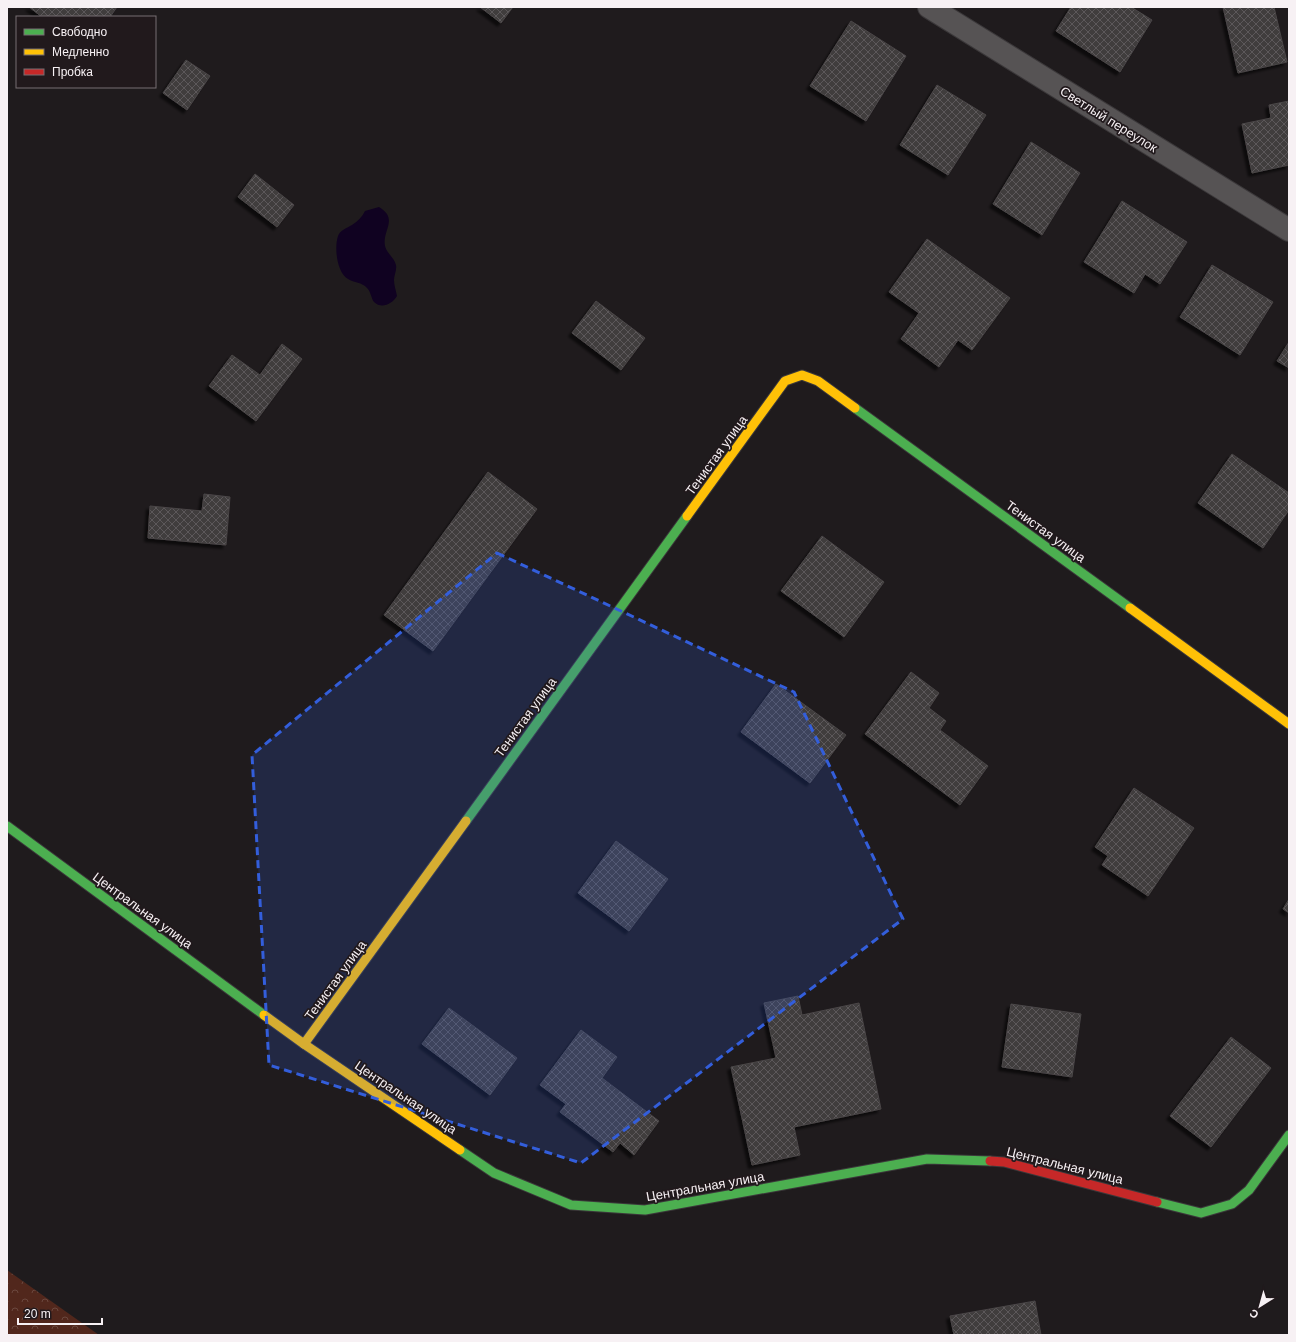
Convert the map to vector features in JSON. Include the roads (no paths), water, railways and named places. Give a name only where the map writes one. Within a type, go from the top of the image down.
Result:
[{"type":"street","name":"Светлый переулок","points":[[929,7],[1289,230]]},
{"type":"street","name":"Тенистая улица","points":[[304,1044],[785,381],[802,375],[818,381],[1289,724]]},
{"type":"street","name":"Центральная улица","points":[[7,826],[304,1044],[494,1173],[571,1205],[645,1210],[927,1159],[1004,1162],[1201,1213],[1232,1204],[1249,1190],[1289,1134]]}]
